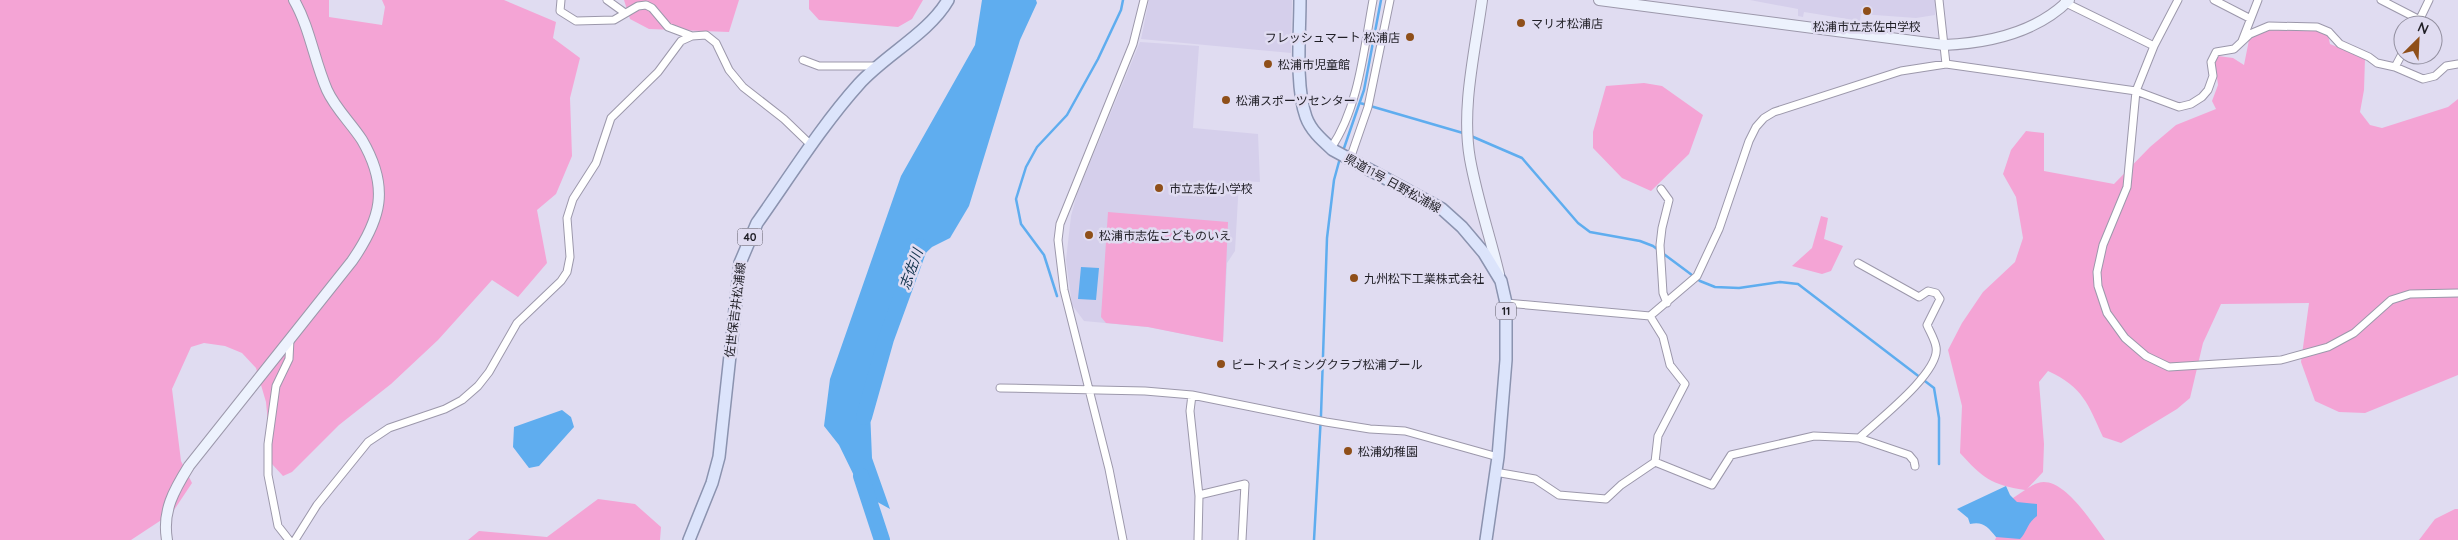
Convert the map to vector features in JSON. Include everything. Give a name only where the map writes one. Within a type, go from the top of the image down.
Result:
[{"type":"main road","name":"佐世保吉井松浦線","points":[[688,540],[712,483],[719,456],[740,263],[757,223],[812,146],[859,85],[878,66],[931,21],[948,0]]},
{"type":"main road","name":"県道11号 日野松浦線","points":[[1300,0],[1300,94],[1306,119],[1318,137],[1332,149],[1442,209],[1473,240],[1501,281],[1506,303],[1506,360],[1498,457],[1486,540]]},
{"type":"street","points":[[167,540],[165,527],[167,510],[178,484],[290,338],[352,261],[369,235],[378,210],[378,186],[374,166],[362,141],[327,91],[304,18],[294,0]]},
{"type":"street","points":[[561,0],[560,11],[576,21],[614,20],[638,6],[646,5],[652,8],[668,27],[692,36]]},
{"type":"street","points":[[607,0],[625,13]]},
{"type":"street","points":[[1123,540],[1109,469],[1064,290],[1058,240],[1060,224],[1133,44],[1144,0]]},
{"type":"street","points":[[1332,149],[1350,109],[1373,0]]},
{"type":"street","points":[[1350,159],[1369,105],[1390,0]]},
{"type":"street","points":[[1482,0],[1468,108],[1468,133],[1470,159],[1501,281]]},
{"type":"street","points":[[1599,0],[1944,45],[1972,44],[2006,36],[2039,23],[2066,1],[2154,46]]},
{"type":"street","points":[[1939,0],[1946,64]]},
{"type":"street","points":[[2178,0],[2154,46],[2136,92],[2127,187],[2103,245],[2098,272],[2098,286],[2107,314],[2126,338],[2146,356],[2169,367],[2281,360],[2328,347],[2354,333],[2391,300],[2410,294],[2458,293]]},
{"type":"street","points":[[2214,0],[2249,18]]},
{"type":"street","points":[[2241,44],[2249,18],[2258,0]]},
{"type":"street","points":[[2381,0],[2406,15]]},
{"type":"street","points":[[2422,15],[2429,0]]},
{"type":"street","points":[[1506,303],[1650,316],[1697,276],[1719,229],[1750,141],[1764,118],[1774,112],[1901,71],[1946,64],[2136,92],[2179,106],[2190,104],[2202,97],[2212,84],[2211,62],[2216,52],[2234,49],[2250,34],[2269,26],[2317,26],[2329,32],[2340,44],[2369,57],[2377,63],[2395,67],[2423,79],[2435,76],[2446,66],[2458,64]]},
{"type":"street","points":[[295,540],[317,505],[368,442],[389,428],[445,409],[462,400],[489,372],[517,323],[561,281],[567,272],[570,257],[568,218],[573,199],[596,163],[611,118],[658,72],[681,41],[692,36],[706,35],[716,43],[729,70],[743,87],[784,119],[812,146]]},
{"type":"street","points":[[803,60],[819,66],[878,66]]},
{"type":"street","points":[[1661,189],[1670,200],[1660,245],[1663,293],[1667,303]]},
{"type":"street","points":[[1858,263],[1918,297],[1928,291],[1936,293],[1940,299],[1927,325],[1936,348],[1933,363],[1918,383],[1859,438]]},
{"type":"street","points":[[1650,316],[1664,337],[1670,365],[1685,384],[1658,436],[1655,462]]},
{"type":"street","points":[[289,540],[278,526],[268,475],[268,444],[276,386],[289,359],[290,338]]},
{"type":"street","points":[[1000,388],[1145,391],[1192,395],[1326,422],[1370,429],[1405,431],[1498,457]]},
{"type":"street","points":[[1192,395],[1190,411],[1199,494],[1198,540]]},
{"type":"street","points":[[1655,462],[1712,485],[1731,455],[1814,436],[1859,438],[1909,456],[1914,461],[1915,466]]},
{"type":"street","points":[[1495,472],[1535,479],[1559,495],[1606,499],[1621,484],[1655,462]]},
{"type":"street","points":[[1199,494],[1245,484],[1242,540]]},
{"type":"shaded area","points":[[0,0],[329,0],[329,17],[382,25],[385,7],[382,0],[504,0],[556,22],[553,38],[580,58],[570,98],[572,156],[556,194],[537,210],[547,263],[518,297],[492,280],[438,340],[391,384],[339,425],[292,472],[283,476],[272,464],[266,402],[256,368],[242,353],[225,346],[204,343],[191,347],[172,389],[181,461],[192,483],[172,513],[131,540],[0,540]]},
{"type":"shaded area","points":[[624,0],[739,0],[729,32],[649,29],[630,19]]},
{"type":"shaded area","points":[[809,0],[923,0],[912,19],[898,27],[819,20],[809,9]]},
{"type":"shaded area","points":[[1149,0],[1292,0],[1291,53],[1141,39]]},
{"type":"shaded area","name":"松浦市立志佐中学校","points":[[1750,0],[1935,0],[1935,15],[1916,18],[1861,14],[1860,21],[1804,12],[1803,17],[1798,16],[1798,9]]},
{"type":"shaded area","points":[[2278,27],[2313,29],[2328,35],[2330,44],[2365,58],[2364,90],[2360,112],[2370,125],[2382,128],[2448,107],[2458,99],[2458,375],[2365,413],[2339,412],[2315,401],[2301,362],[2309,303],[2221,304],[2203,343],[2190,398],[2177,409],[2121,443],[2103,437],[2083,398],[2069,383],[2048,371],[2039,382],[2044,444],[2043,472],[2027,489],[2038,483],[2048,482],[2057,486],[2067,493],[2085,512],[2105,540],[1995,540],[2013,498],[2025,490],[2013,488],[1988,479],[1960,453],[1962,406],[1948,350],[1962,323],[1983,292],[2015,262],[2023,238],[2016,197],[2003,174],[2011,150],[2026,131],[2044,133],[2044,171],[2114,184],[2150,147],[2176,125],[2216,109],[2212,101],[2218,85],[2215,63],[2218,56],[2233,58],[2244,65],[2249,40],[2262,31]]},
{"type":"shaded area","name":"市立志佐小学校","points":[[1140,42],[1199,46],[1193,128],[1258,134],[1260,182],[1239,181],[1235,251],[1227,263],[1223,342],[1148,327],[1084,321],[1072,305],[1066,260],[1071,216],[1077,194]]},
{"type":"shaded area","points":[[1644,83],[1662,86],[1703,115],[1689,154],[1651,191],[1622,178],[1593,148],[1593,132],[1606,86]]},
{"type":"shaded area","points":[[1108,212],[1228,222],[1223,342],[1148,327],[1106,323],[1101,317]]},
{"type":"shaded area","points":[[1821,216],[1828,218],[1824,239],[1843,246],[1831,271],[1822,274],[1792,266],[1812,248]]},
{"type":"shaded area","points":[[598,499],[635,504],[661,527],[660,540],[468,540],[479,531],[547,537]]},
{"type":"shaded area","points":[[2458,509],[2458,540],[2419,540],[2435,519]]},
{"type":"water","points":[[982,0],[1036,0],[1037,3],[1020,40],[969,206],[950,238],[932,247],[903,275],[887,317],[869,386],[872,458],[890,509],[863,494],[839,445],[824,426],[830,379],[901,176],[975,45]]},
{"type":"water","points":[[1081,267],[1099,268],[1096,300],[1078,299]]},
{"type":"water","points":[[562,410],[571,417],[574,427],[539,466],[529,468],[513,447],[514,427]]},
{"type":"water","points":[[2006,486],[2010,495],[2017,502],[2037,504],[2037,516],[2020,539],[1996,537],[1982,524],[1970,524],[1968,518],[1957,509]]},
{"type":"waterway","points":[[1057,296],[1044,255],[1021,224],[1016,199],[1026,167],[1037,147],[1067,115],[1098,59],[1121,10],[1123,0]]},
{"type":"waterway","points":[[1343,151],[1364,90],[1381,0]]},
{"type":"waterway","points":[[1360,103],[1463,133]]},
{"type":"waterway","points":[[1471,136],[1522,158],[1578,223],[1590,232],[1640,241],[1653,246],[1700,281],[1715,287],[1739,288],[1780,282],[1798,284],[1934,388],[1939,418],[1939,464]]},
{"type":"waterway","points":[[1314,540],[1321,415],[1327,238],[1334,180],[1340,158]]},
{"type":"waterway","name":"志佐川","points":[[864,417],[886,339],[920,246]]},
{"type":"waterway","name":"志佐川","points":[[861,476],[882,540]]},
{"type":"place","name":"松浦市立志佐中学校","points":[[1867,11]]},
{"type":"place","name":"マリオ松浦店","points":[[1521,23]]},
{"type":"place","name":"フレッシュマート 松浦店","points":[[1410,37]]},
{"type":"place","name":"松浦市児童館","points":[[1268,64]]},
{"type":"place","name":"松浦スポーツセンター","points":[[1226,100]]},
{"type":"place","name":"市立志佐小学校","points":[[1159,188]]},
{"type":"place","name":"松浦市志佐こどものいえ","points":[[1089,235]]},
{"type":"place","name":"九州松下工業株式会社","points":[[1354,278]]},
{"type":"place","name":"ビートスイミングクラブ松浦プール","points":[[1221,364]]},
{"type":"place","name":"松浦幼稚園","points":[[1348,451]]}]
